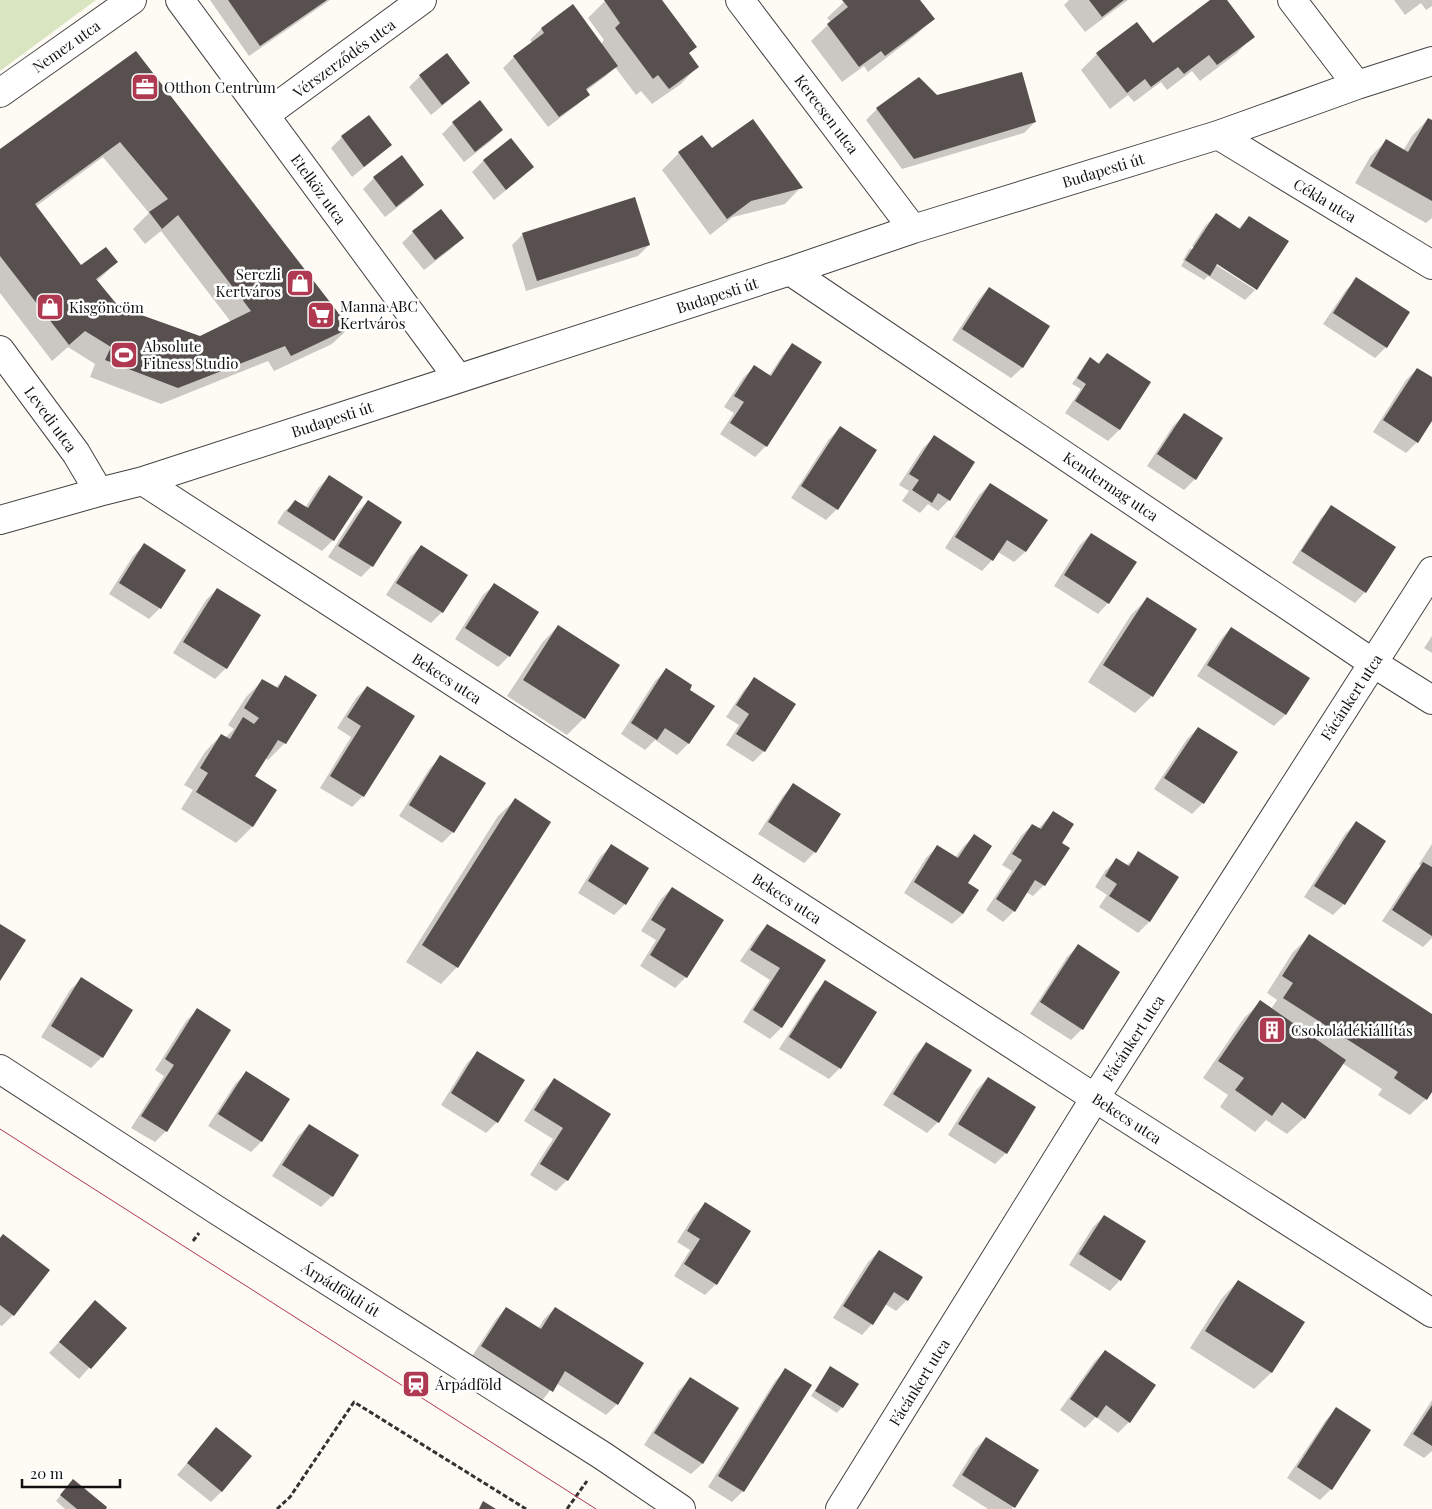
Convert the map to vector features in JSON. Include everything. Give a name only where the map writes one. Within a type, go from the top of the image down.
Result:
[{"type":"street","name":"Nemez utca","points":[[0,93],[132,0]]},
{"type":"street","name":"Etelköz utca","points":[[180,0],[458,378]]},
{"type":"street","name":"Vérszerződés utca","points":[[265,116],[422,0]]},
{"type":"street","name":"Kerecsen utca","points":[[740,0],[912,229]]},
{"type":"street","points":[[1292,0],[1357,85]]},
{"type":"street","name":"Budapesti út","points":[[0,520],[143,481],[790,271],[912,229],[1218,135],[1357,85],[1432,62]]},
{"type":"street","name":"Cékla utca","points":[[1218,135],[1432,264]]},
{"type":"street","name":"Kendermag utca","points":[[790,271],[1373,663],[1432,700]]},
{"type":"street","name":"Levedi utca","points":[[0,350],[76,453],[99,492]]},
{"type":"street","name":"Bekecs utca","points":[[143,481],[1095,1098],[1432,1313]]},
{"type":"street","name":"Fácánkert utca","points":[[840,1509],[1095,1098],[1432,571]]},
{"type":"street","name":"Árpádföldi út","points":[[0,1069],[232,1220],[602,1456],[681,1509]]},
{"type":"path","points":[[276,1509],[290,1497],[354,1402],[526,1509]]},
{"type":"green space","points":[[0,0],[96,0],[0,71]]},
{"type":"building","points":[[228,0],[327,0],[260,46]]},
{"type":"building","points":[[604,0],[662,0],[697,47],[689,53],[699,67],[669,89],[658,75],[653,79],[615,28],[620,23]]},
{"type":"building","points":[[842,0],[920,0],[935,19],[885,56],[881,51],[859,67],[827,24],[848,7]]},
{"type":"building","points":[[1089,0],[1124,0],[1102,17]]},
{"type":"building","points":[[1210,0],[1227,0],[1255,37],[1217,65],[1209,55],[1184,74],[1178,67],[1151,87],[1145,79],[1127,93],[1096,53],[1137,22],[1153,43]]},
{"type":"building","points":[[573,4],[618,66],[586,89],[590,95],[559,117],[513,56],[544,33],[541,28]]},
{"type":"building","points":[[136,51],[350,328],[291,356],[285,346],[178,388],[105,360],[111,347],[85,331],[69,345],[0,256],[0,149]],"holes":[[[120,142],[168,199],[149,212],[162,229],[178,215],[251,311],[200,336],[119,307],[96,279],[118,262],[106,247],[81,265],[35,204]]]},
{"type":"building","points":[[447,53],[470,83],[442,105],[419,75]]},
{"type":"building","points":[[1022,72],[1036,122],[914,159],[876,108],[919,77],[937,95]]},
{"type":"building","points":[[480,100],[503,130],[475,152],[452,122]]},
{"type":"building","points":[[369,115],[392,145],[364,167],[341,136]]},
{"type":"building","points":[[1428,118],[1432,120],[1432,201],[1370,166],[1386,139],[1408,152]]},
{"type":"building","points":[[753,119],[803,188],[751,201],[727,219],[678,152],[702,135],[712,148]]},
{"type":"building","points":[[511,138],[534,167],[506,190],[483,160]]},
{"type":"building","points":[[402,155],[424,185],[396,207],[373,177]]},
{"type":"building","points":[[635,197],[650,245],[537,281],[522,233]]},
{"type":"building","points":[[441,209],[464,238],[435,260],[412,231]]},
{"type":"building","points":[[1216,213],[1240,229],[1249,216],[1289,241],[1257,290],[1217,264],[1210,276],[1185,260]]},
{"type":"building","points":[[1356,277],[1410,312],[1387,348],[1333,313]]},
{"type":"building","points":[[989,287],[1050,326],[1023,368],[962,329]]},
{"type":"building","points":[[792,343],[822,362],[767,447],[730,423],[744,402],[734,396],[754,365],[771,376]]},
{"type":"building","points":[[1107,353],[1151,382],[1120,430],[1075,401],[1086,384],[1077,378],[1090,357],[1099,364]]},
{"type":"building","points":[[1417,368],[1432,377],[1432,421],[1418,443],[1383,420]]},
{"type":"building","points":[[1184,413],[1223,438],[1196,480],[1157,454]]},
{"type":"building","points":[[840,426],[877,450],[838,510],[801,486]]},
{"type":"building","points":[[934,435],[975,462],[950,501],[938,493],[932,503],[912,490],[919,480],[909,474]]},
{"type":"building","points":[[329,475],[363,497],[334,541],[287,511],[295,500],[308,508]]},
{"type":"building","points":[[990,483],[1048,520],[1026,552],[1007,540],[993,561],[955,537]]},
{"type":"building","points":[[368,500],[402,522],[373,567],[338,546]]},
{"type":"building","points":[[1331,505],[1396,547],[1366,593],[1301,551]]},
{"type":"building","points":[[1091,533],[1137,562],[1109,604],[1064,575]]},
{"type":"building","points":[[144,543],[186,570],[161,609],[119,583]]},
{"type":"building","points":[[421,545],[468,575],[443,613],[396,583]]},
{"type":"building","points":[[494,583],[539,612],[510,657],[465,628]]},
{"type":"building","points":[[217,588],[261,615],[227,669],[183,642]]},
{"type":"building","points":[[1147,597],[1197,629],[1153,697],[1103,665]]},
{"type":"building","points":[[558,625],[620,665],[585,719],[523,680]]},
{"type":"building","points":[[1231,627],[1310,678],[1286,715],[1207,665]]},
{"type":"building","points":[[666,668],[692,685],[690,690],[715,706],[689,744],[665,728],[657,740],[631,723]]},
{"type":"building","points":[[285,675],[317,695],[286,744],[278,740],[255,776],[277,790],[253,827],[196,792],[208,773],[200,768],[221,734],[230,739],[243,717],[254,724],[259,718],[244,708],[262,679],[278,688]]},
{"type":"building","points":[[754,677],[796,704],[765,752],[736,734],[749,714],[736,705]]},
{"type":"building","points":[[367,686],[415,716],[364,797],[330,776],[361,726],[347,717]]},
{"type":"building","points":[[1198,727],[1238,752],[1204,804],[1164,778]]},
{"type":"building","points":[[440,755],[486,783],[454,833],[409,805]]},
{"type":"building","points":[[793,783],[841,814],[816,853],[768,822]]},
{"type":"building","points":[[515,798],[551,822],[458,968],[422,945]]},
{"type":"building","points":[[1053,811],[1074,824],[1062,843],[1070,848],[1045,886],[1035,880],[1015,912],[996,899],[1022,860],[1012,854],[1032,824],[1041,829]]},
{"type":"building","points":[[1356,821],[1386,841],[1345,905],[1314,886]]},
{"type":"building","points":[[974,834],[992,846],[968,883],[979,890],[963,914],[914,882],[937,845],[958,858]]},
{"type":"building","points":[[611,844],[649,868],[626,905],[588,881]]},
{"type":"building","points":[[1138,851],[1179,877],[1150,922],[1109,896],[1117,884],[1105,876],[1116,858],[1129,866]]},
{"type":"building","points":[[1423,862],[1432,867],[1432,936],[1392,910]]},
{"type":"building","points":[[672,887],[724,920],[687,978],[650,955],[666,929],[651,920]]},
{"type":"building","points":[[0,924],[26,940],[0,981]]},
{"type":"building","points":[[767,924],[826,960],[782,1028],[753,1010],[780,968],[750,950]]},
{"type":"building","points":[[1309,934],[1432,1014],[1432,1092],[1427,1100],[1394,1078],[1398,1072],[1283,998],[1293,983],[1282,976]]},
{"type":"building","points":[[1078,944],[1120,972],[1083,1030],[1040,1002]]},
{"type":"building","points":[[81,977],[133,1010],[103,1058],[51,1026]]},
{"type":"building","points":[[825,980],[877,1012],[841,1069],[789,1037]]},
{"type":"building","name":"Csokoládékiállítás","points":[[1260,1000],[1346,1060],[1305,1119],[1282,1102],[1272,1116],[1235,1090],[1244,1078],[1218,1061]]},
{"type":"building","points":[[197,1008],[231,1030],[167,1132],[141,1116],[174,1065],[165,1059]]},
{"type":"building","points":[[926,1042],[972,1070],[939,1123],[893,1094]]},
{"type":"building","points":[[477,1051],[525,1080],[498,1123],[451,1093]]},
{"type":"building","points":[[246,1071],[290,1099],[262,1142],[218,1114]]},
{"type":"building","points":[[988,1077],[1036,1107],[1007,1154],[958,1124]]},
{"type":"building","points":[[554,1078],[611,1114],[568,1181],[540,1164],[563,1128],[534,1110]]},
{"type":"building","points":[[309,1124],[359,1155],[333,1197],[282,1165]]},
{"type":"building","points":[[705,1202],[751,1231],[717,1285],[684,1264],[700,1239],[687,1231]]},
{"type":"building","points":[[1104,1215],[1146,1241],[1121,1281],[1079,1254]]},
{"type":"building","points":[[3,1234],[50,1270],[14,1316],[0,1305],[0,1238]]},
{"type":"building","points":[[879,1250],[923,1277],[908,1301],[894,1292],[873,1325],[843,1306]]},
{"type":"building","points":[[1238,1280],[1305,1322],[1272,1373],[1205,1331]]},
{"type":"building","points":[[95,1300],[127,1328],[91,1369],[59,1342]]},
{"type":"building","points":[[506,1307],[541,1329],[555,1307],[644,1363],[618,1405],[565,1371],[553,1392],[481,1346]]},
{"type":"building","points":[[1105,1350],[1156,1385],[1130,1423],[1106,1405],[1097,1418],[1070,1399]]},
{"type":"building","points":[[830,1366],[859,1384],[843,1408],[815,1391]]},
{"type":"building","points":[[785,1368],[812,1385],[744,1492],[718,1476]]},
{"type":"building","points":[[690,1377],[739,1408],[703,1464],[654,1433]]},
{"type":"building","points":[[1432,1405],[1432,1446],[1413,1434]]},
{"type":"building","points":[[1336,1407],[1371,1430],[1332,1490],[1297,1467]]},
{"type":"building","points":[[216,1427],[252,1456],[222,1492],[187,1463]]},
{"type":"building","points":[[986,1437],[1039,1470],[1015,1508],[962,1475]]},
{"type":"building","points":[[73,1479],[107,1507],[106,1509],[77,1509],[60,1495]]},
{"type":"building","points":[[483,1501],[496,1509],[479,1509]]},
{"type":"tram line","points":[[0,1129],[596,1509]]},
{"type":"place","name":"Otthon Centrum","points":[[145,87]]},
{"type":"place","name":"Serczli Kertváros","points":[[300,283]]},
{"type":"place","name":"Kisgöncöm","points":[[50,307]]},
{"type":"place","name":"Manna ABC Kertváros","points":[[321,315]]},
{"type":"place","name":"Absolute Fitness Studio","points":[[124,355]]},
{"type":"place","name":"Csokoládékiállítás","points":[[1272,1030]]},
{"type":"place","name":"Árpádföld","points":[[416,1384]]}]
